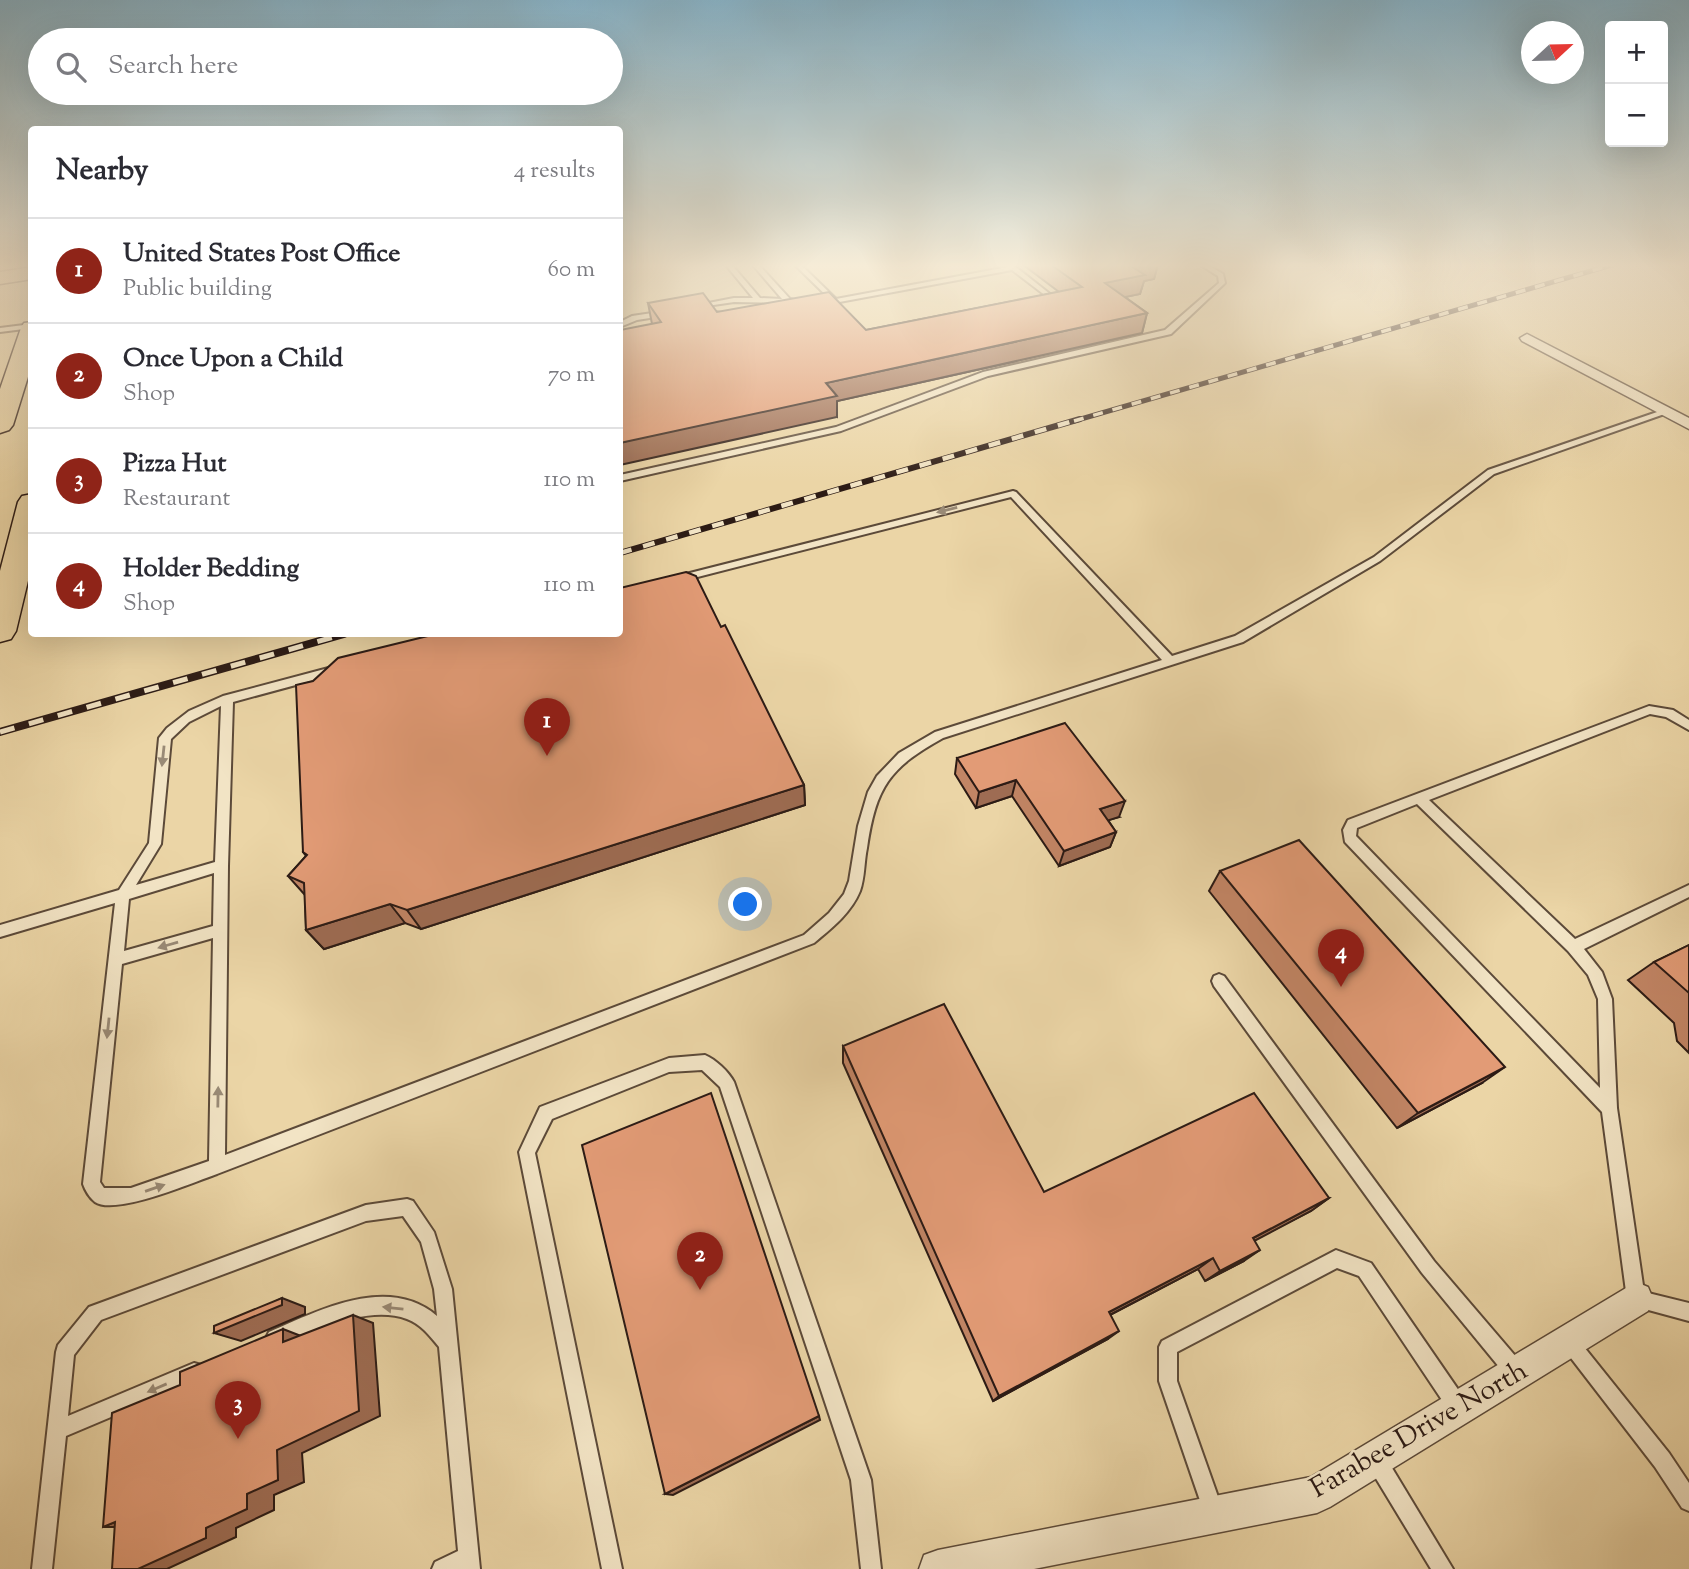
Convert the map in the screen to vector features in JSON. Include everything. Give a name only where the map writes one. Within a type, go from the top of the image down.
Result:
[{"type":"main road","points":[[0,425],[28,339]]},
{"type":"main road","points":[[0,631],[17,579],[28,523]]},
{"type":"street","points":[[1527,338],[1689,424]]},
{"type":"street","name":"Farabee Drive North","points":[[938,1569],[1317,1494],[1636,1299]]},
{"type":"lane","points":[[623,477],[838,429],[986,374],[1145,337]]},
{"type":"lane","points":[[343,668],[227,699],[197,710],[173,727],[165,738],[155,844],[123,895],[91,1184],[100,1196],[131,1196],[217,1166],[809,939],[835,918],[853,890],[865,815],[876,786],[893,763],[939,735],[1239,639],[1377,559],[1491,472],[1666,412]]},
{"type":"lane","points":[[667,582],[1013,494],[1171,662]]},
{"type":"lane","points":[[217,1166],[221,866],[227,699]]},
{"type":"lane","points":[[1608,1108],[1350,838],[1349,830],[1352,824],[1649,709],[1669,713],[1689,726]]},
{"type":"lane","points":[[1419,798],[1590,964],[1601,982],[1605,999],[1608,1108],[1636,1299],[1689,1312]]},
{"type":"lane","points":[[0,931],[221,866]]},
{"type":"lane","points":[[1573,947],[1689,891]]},
{"type":"lane","points":[[116,960],[220,930]]},
{"type":"lane","points":[[1219,981],[1428,1267],[1516,1372]]},
{"type":"lane","points":[[612,1569],[527,1152],[546,1113],[669,1065],[705,1062],[726,1082],[861,1480],[871,1569]]},
{"type":"lane","points":[[42,1569],[65,1352],[94,1313],[366,1213],[407,1207],[428,1237],[443,1289],[469,1562],[442,1569]]},
{"type":"lane","points":[[1214,1514],[1168,1381],[1168,1347],[1336,1259],[1365,1269],[1459,1408]]},
{"type":"lane","points":[[254,1347],[317,1321],[379,1307],[399,1307],[426,1319],[448,1343]]},
{"type":"lane","points":[[1567,1340],[1662,1460],[1689,1501]]},
{"type":"lane","points":[[57,1430],[207,1366]]},
{"type":"lane","points":[[1376,1460],[1443,1569]]},
{"type":"building","points":[[623,337],[1036,337],[826,383],[837,396],[623,442]]},
{"type":"building","points":[[686,572],[696,576],[721,627],[725,625],[804,785],[407,910],[390,904],[306,930],[304,883],[288,876],[307,855],[303,852],[296,685],[313,681],[338,658],[424,637],[623,637],[623,587]]},
{"type":"building","points":[[1065,723],[1125,801],[1100,809],[1116,832],[1064,851],[1016,780],[979,792],[957,758]]},
{"type":"building","points":[[1299,840],[1505,1067],[1418,1113],[1220,871]]},
{"type":"building","points":[[1689,945],[1689,993],[1654,962]]},
{"type":"building","points":[[944,1004],[1044,1192],[1254,1093],[1329,1198],[1253,1238],[1260,1250],[1220,1271],[1213,1258],[1109,1312],[1119,1331],[999,1396],[843,1046]]},
{"type":"building","points":[[711,1093],[819,1416],[665,1494],[582,1145]]},
{"type":"building","points":[[282,1298],[282,1305],[214,1333],[214,1326]]},
{"type":"building","points":[[353,1315],[359,1411],[277,1450],[278,1480],[247,1494],[247,1509],[206,1528],[206,1538],[138,1569],[112,1569],[115,1522],[103,1527],[112,1413],[180,1385],[180,1372],[283,1329],[283,1342]]},
{"type":"railway","points":[[1074,421],[1363,337]]},
{"type":"railway","points":[[623,552],[1080,419]]},
{"type":"railway","points":[[0,732],[333,637]]},
{"type":"place","name":"United States Post Office","points":[[547,756]]},
{"type":"place","name":"Holder Bedding","points":[[1341,987]]},
{"type":"place","name":"Once Upon a Child","points":[[700,1290]]},
{"type":"place","name":"Pizza Hut","points":[[238,1439]]}]
